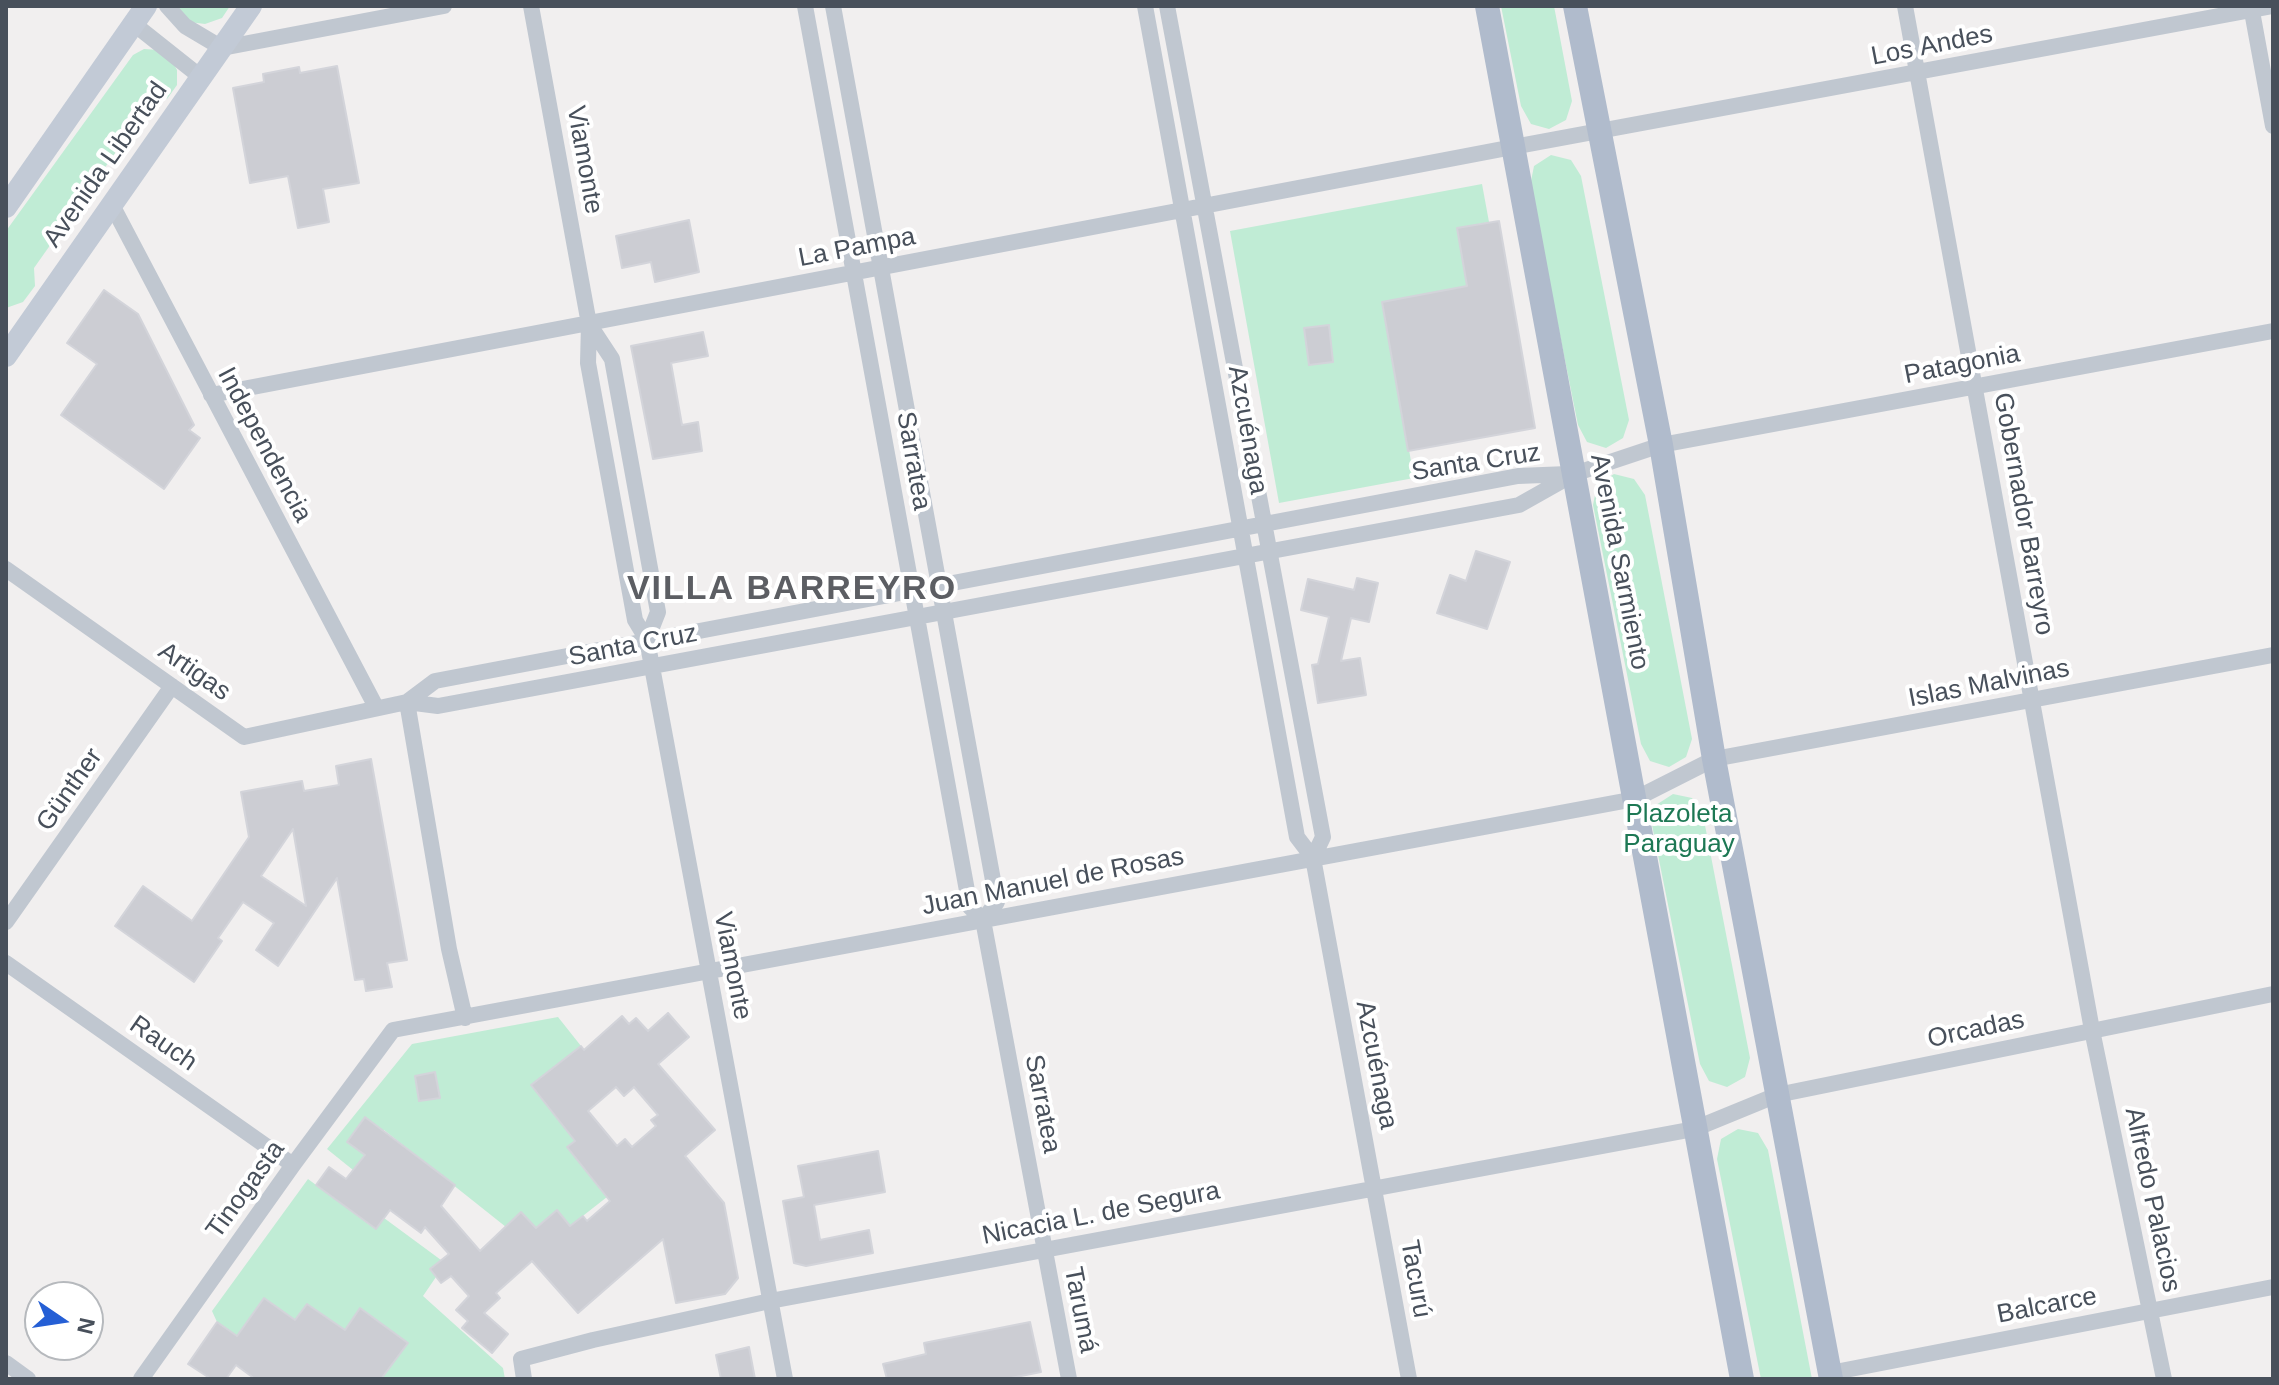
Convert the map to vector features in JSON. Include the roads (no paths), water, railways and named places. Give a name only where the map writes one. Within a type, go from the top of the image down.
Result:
[{"type":"main road","name":"Avenida Libertad","points":[[7,354],[251,6]]},
{"type":"main road","name":"Avenida Sarmiento","points":[[1487,6],[1742,1379]]},
{"type":"main road","points":[[1575,6],[1661,445],[1714,759],[1831,1376]]},
{"type":"main road","points":[[6,207],[140,15]]},
{"type":"street","points":[[167,6],[185,26],[222,48],[444,6]]},
{"type":"street","name":"Viamonte","points":[[531,6],[589,324],[588,363],[604,454],[635,620],[647,640],[785,1379]]},
{"type":"street","name":"Sarratea","points":[[805,6],[970,907],[983,920],[1044,1249]]},
{"type":"street","name":"Sarratea","points":[[833,6],[997,902],[983,920]]},
{"type":"street","name":"Azcuénaga","points":[[1145,6],[1297,837],[1313,858],[1374,1187]]},
{"type":"street","name":"Azcuénaga","points":[[1167,6],[1323,837],[1313,858]]},
{"type":"street","name":"Gobernador Barreyro","points":[[1905,6],[2092,1030]]},
{"type":"street","name":"Los Andes","points":[[1513,147],[2273,6]]},
{"type":"street","points":[[2251,8],[2273,126]]},
{"type":"street","points":[[140,15],[202,78]]},
{"type":"street","name":"La Pampa","points":[[211,395],[1513,147]]},
{"type":"street","name":"Independencia","points":[[112,205],[376,707]]},
{"type":"street","name":"Viamonte","points":[[589,324],[612,359],[658,612],[647,640]]},
{"type":"street","name":"Patagonia","points":[[1574,474],[1661,445],[2273,331]]},
{"type":"street","name":"Santa Cruz","points":[[407,702],[435,681],[1518,476],[1574,474]]},
{"type":"street","name":"Santa Cruz","points":[[376,707],[407,702],[438,706],[1519,505],[1574,474]]},
{"type":"street","name":"Artigas","points":[[6,569],[244,737],[376,707]]},
{"type":"street","name":"Islas Malvinas","points":[[1714,759],[2273,655]]},
{"type":"street","name":"Günther","points":[[6,922],[172,686]]},
{"type":"street","points":[[407,702],[449,949],[465,1018]]},
{"type":"street","name":"Juan Manuel de Rosas","points":[[393,1030],[1635,799],[1714,759]]},
{"type":"street","name":"Rauch","points":[[6,963],[293,1165]]},
{"type":"street","name":"Orcadas","points":[[1694,1129],[1777,1095],[2273,994]]},
{"type":"street","name":"Tinogasta","points":[[141,1379],[393,1030]]},
{"type":"street","name":"Alfredo Palacios","points":[[2092,1030],[2164,1379]]},
{"type":"street","name":"Nicacia L. de Segura","points":[[524,1379],[521,1359],[770,1301],[1694,1129]]},
{"type":"street","name":"Tacurú","points":[[1374,1187],[1409,1379]]},
{"type":"street","name":"Tarumá","points":[[1044,1249],[1069,1379]]},
{"type":"street","name":"Balcarce","points":[[1831,1376],[2273,1287]]},
{"type":"street","points":[[6,1363],[28,1379]]},
{"type":"district","name":"VILLA BARREYRO","points":[[792,590]]},
{"type":"park label","name":"Plazoleta Paraguay","points":[[1679,830]]}]
